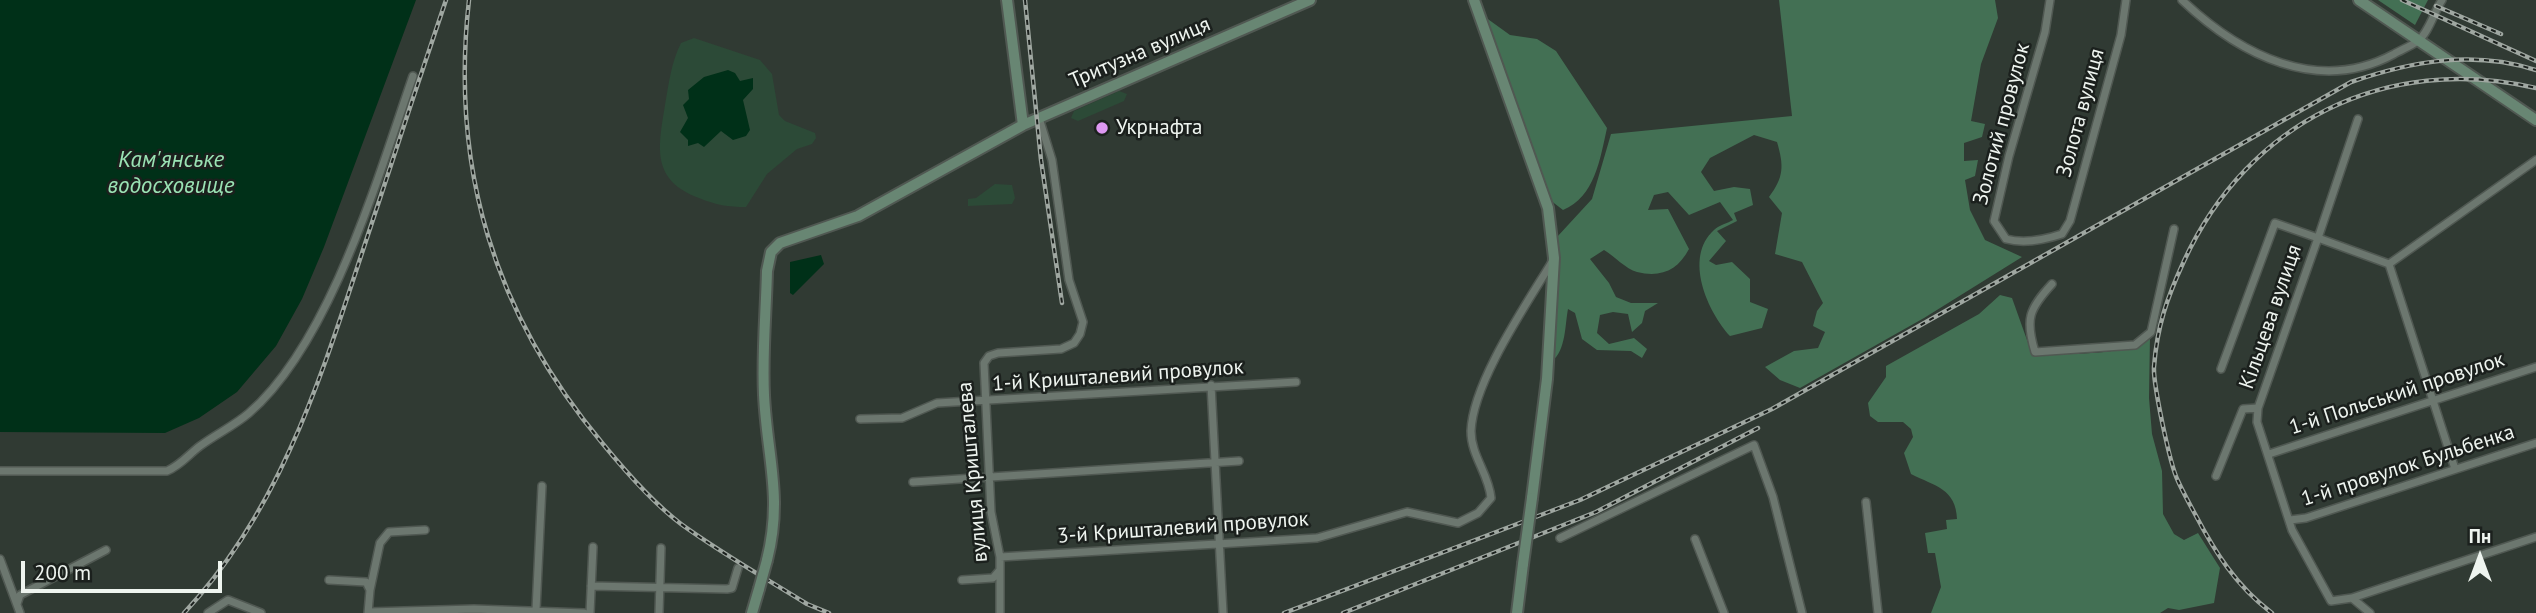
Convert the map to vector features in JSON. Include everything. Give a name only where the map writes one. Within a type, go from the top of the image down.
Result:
[{"type":"main road","points":[[1007,0],[1023,125]]},
{"type":"main road","name":"Тритузна вулиця","points":[[752,613],[775,528],[776,491],[768,447],[764,392],[767,271],[771,252],[780,243],[858,216],[1023,125],[1310,0]]},
{"type":"main road","points":[[1474,0],[1548,208],[1554,258],[1548,367],[1517,613]]},
{"type":"main road","points":[[2359,0],[2536,120]]},
{"type":"street","name":"Золотий провулок","points":[[2050,0],[2045,32],[2009,156],[1994,221],[1998,231],[2006,239],[2016,241],[2047,239],[2062,234]]},
{"type":"street","name":"Золота вулиця","points":[[2062,234],[2070,221],[2121,35],[2126,0]]},
{"type":"street","points":[[2182,0],[2249,50],[2296,68],[2344,72],[2369,67],[2419,41],[2442,0]]},
{"type":"street","points":[[0,471],[167,471],[177,467],[200,446],[250,413],[294,364],[318,318],[360,223],[413,76]]},
{"type":"street","name":"вулиця Кришталева","points":[[1000,613],[1000,557],[994,539],[983,370],[989,356],[1061,349],[1074,343],[1083,322],[1069,280],[1052,160],[1039,118]]},
{"type":"street","name":"Кільцева вулиця","points":[[2358,119],[2258,408],[2260,437],[2269,454],[2297,541],[2331,601],[2352,598],[2368,611]]},
{"type":"street","points":[[2455,469],[2389,264],[2536,160]]},
{"type":"street","name":"Кільцева вулиця","points":[[2221,369],[2275,223],[2389,264]]},
{"type":"street","points":[[2052,284],[2035,303],[2030,314],[2029,333],[2035,352],[2098,350],[2141,343],[2151,332],[2174,229]]},
{"type":"street","name":"3-й Кришталевий провулок","points":[[1000,557],[1317,538],[1407,512],[1458,523],[1467,520],[1489,503],[1491,493],[1472,445],[1475,411],[1490,369],[1554,258]]},
{"type":"street","name":"1-й Польський провулок","points":[[2269,454],[2536,368]]},
{"type":"street","name":"1-й Кришталевий провулок","points":[[860,419],[902,418],[937,403],[1296,382]]},
{"type":"street","points":[[1212,385],[1224,610]]},
{"type":"street","name":"Кільцева вулиця","points":[[2216,475],[2243,409],[2258,408]]},
{"type":"street","name":"1-й провулок Бульбенка","points":[[2290,520],[2306,518],[2536,443]]},
{"type":"street","points":[[1560,538],[1754,445],[1773,498],[1802,613]]},
{"type":"street","points":[[913,482],[1239,461]]},
{"type":"street","points":[[536,610],[542,486]]},
{"type":"street","points":[[1866,502],[1878,613]]},
{"type":"street","points":[[425,530],[389,532],[380,543],[368,612],[586,612],[591,586],[593,547]]},
{"type":"street","points":[[2352,598],[2536,537]]},
{"type":"street","points":[[1695,539],[1724,613]]},
{"type":"street","points":[[659,613],[661,548]]},
{"type":"street","points":[[17,604],[20,595],[106,550]]},
{"type":"street","points":[[0,559],[20,613]]},
{"type":"street","points":[[591,586],[733,588],[738,568]]},
{"type":"street","points":[[962,580],[993,578],[999,571]]},
{"type":"street","points":[[329,580],[366,582],[370,590]]},
{"type":"street","points":[[2368,611],[2370,593]]},
{"type":"street","points":[[208,613],[219,604],[234,601],[261,613]]},
{"type":"shaded area","points":[[1779,0],[1995,0],[1998,18],[1981,64],[1971,121],[1985,124],[1982,137],[1964,143],[1964,161],[1978,160],[1975,176],[1965,180],[1970,210],[1985,240],[2022,257],[1924,318],[1800,388],[1780,380],[1765,367],[1794,351],[1818,348],[1825,332],[1813,326],[1817,311],[1823,303],[1802,262],[1775,254],[1782,213],[1769,197],[1780,177],[1781,158],[1777,142],[1754,135],[1710,158],[1701,172],[1714,191],[1734,187],[1750,189],[1753,205],[1734,213],[1737,221],[1717,231],[1726,241],[1709,261],[1716,265],[1732,262],[1750,279],[1750,302],[1768,309],[1762,328],[1730,336],[1714,313],[1702,284],[1700,255],[1705,242],[1716,228],[1733,220],[1720,202],[1689,215],[1668,192],[1654,195],[1648,210],[1668,209],[1689,249],[1680,262],[1668,271],[1646,274],[1629,268],[1604,250],[1590,259],[1609,283],[1616,297],[1631,303],[1658,303],[1645,311],[1642,323],[1632,332],[1628,314],[1613,312],[1600,315],[1597,333],[1609,344],[1634,338],[1647,349],[1642,358],[1631,351],[1597,350],[1582,339],[1575,313],[1568,309],[1560,351],[1552,361],[1557,237],[1592,199],[1611,134],[1792,116]]},
{"type":"shaded area","points":[[2378,0],[2428,0],[2415,25]]},
{"type":"shaded area","points":[[1485,17],[1510,35],[1537,39],[1556,51],[1607,128],[1589,187],[1574,204],[1563,210],[1550,200]]},
{"type":"shaded area","points":[[694,38],[760,60],[772,74],[779,115],[785,121],[815,133],[816,138],[812,144],[797,149],[767,174],[746,207],[717,204],[683,191],[672,182],[661,161],[661,135],[673,66],[681,43]]},
{"type":"shaded area","points":[[1119,91],[1127,94],[1124,101],[1078,121],[1071,118],[1074,111]]},
{"type":"shaded area","points":[[995,184],[1012,185],[1015,198],[1012,204],[968,206],[968,199],[976,198]]},
{"type":"shaded area","points":[[2000,295],[2012,298],[2032,354],[2111,351],[2140,343],[2150,336],[2149,398],[2152,434],[2162,471],[2163,514],[2174,534],[2184,540],[2198,533],[2220,568],[2214,603],[2179,610],[2168,608],[2160,613],[1931,613],[1941,587],[1935,553],[1928,553],[1925,533],[1947,529],[1946,520],[1957,519],[1956,509],[1943,490],[1911,474],[1904,453],[1913,437],[1911,429],[1903,422],[1878,422],[1870,416],[1868,403],[1886,377],[1886,366],[1979,314]]},
{"type":"water","name":"Кам'янське водосховище","points":[[0,0],[416,0],[324,247],[302,299],[276,346],[237,392],[199,418],[165,433],[0,432]]},
{"type":"water","points":[[728,70],[735,73],[740,81],[753,78],[753,89],[743,100],[750,130],[746,136],[733,140],[721,131],[704,147],[698,143],[688,146],[688,140],[680,132],[688,118],[683,105],[689,99],[688,90],[704,77]]},
{"type":"water","points":[[821,255],[824,264],[793,295],[790,293],[790,262]]},
{"type":"railway","points":[[184,613],[217,574],[245,533],[292,445],[329,352],[446,0]]},
{"type":"railway","points":[[469,0],[465,62],[467,122],[474,180],[488,236],[508,291],[533,343],[565,394],[603,444],[660,506],[681,524],[727,555],[807,604],[829,613]]},
{"type":"railway","points":[[1025,0],[1041,160],[1062,303]]},
{"type":"railway","points":[[2402,0],[2536,61]]},
{"type":"railway","points":[[2436,6],[2501,34]]},
{"type":"railway","points":[[1284,613],[1580,500],[1772,409],[2351,82],[2397,68],[2466,59],[2489,60],[2536,70]]},
{"type":"railway","points":[[2272,613],[2237,580],[2219,555],[2182,489],[2171,459],[2159,406],[2154,367],[2164,312],[2184,261],[2211,212],[2245,170],[2284,136],[2328,109],[2376,91],[2427,81],[2480,80],[2536,88]]},
{"type":"railway","points":[[1343,613],[1596,512],[1758,428]]},
{"type":"place","name":"Укрнафта","points":[[1102,128]]}]
